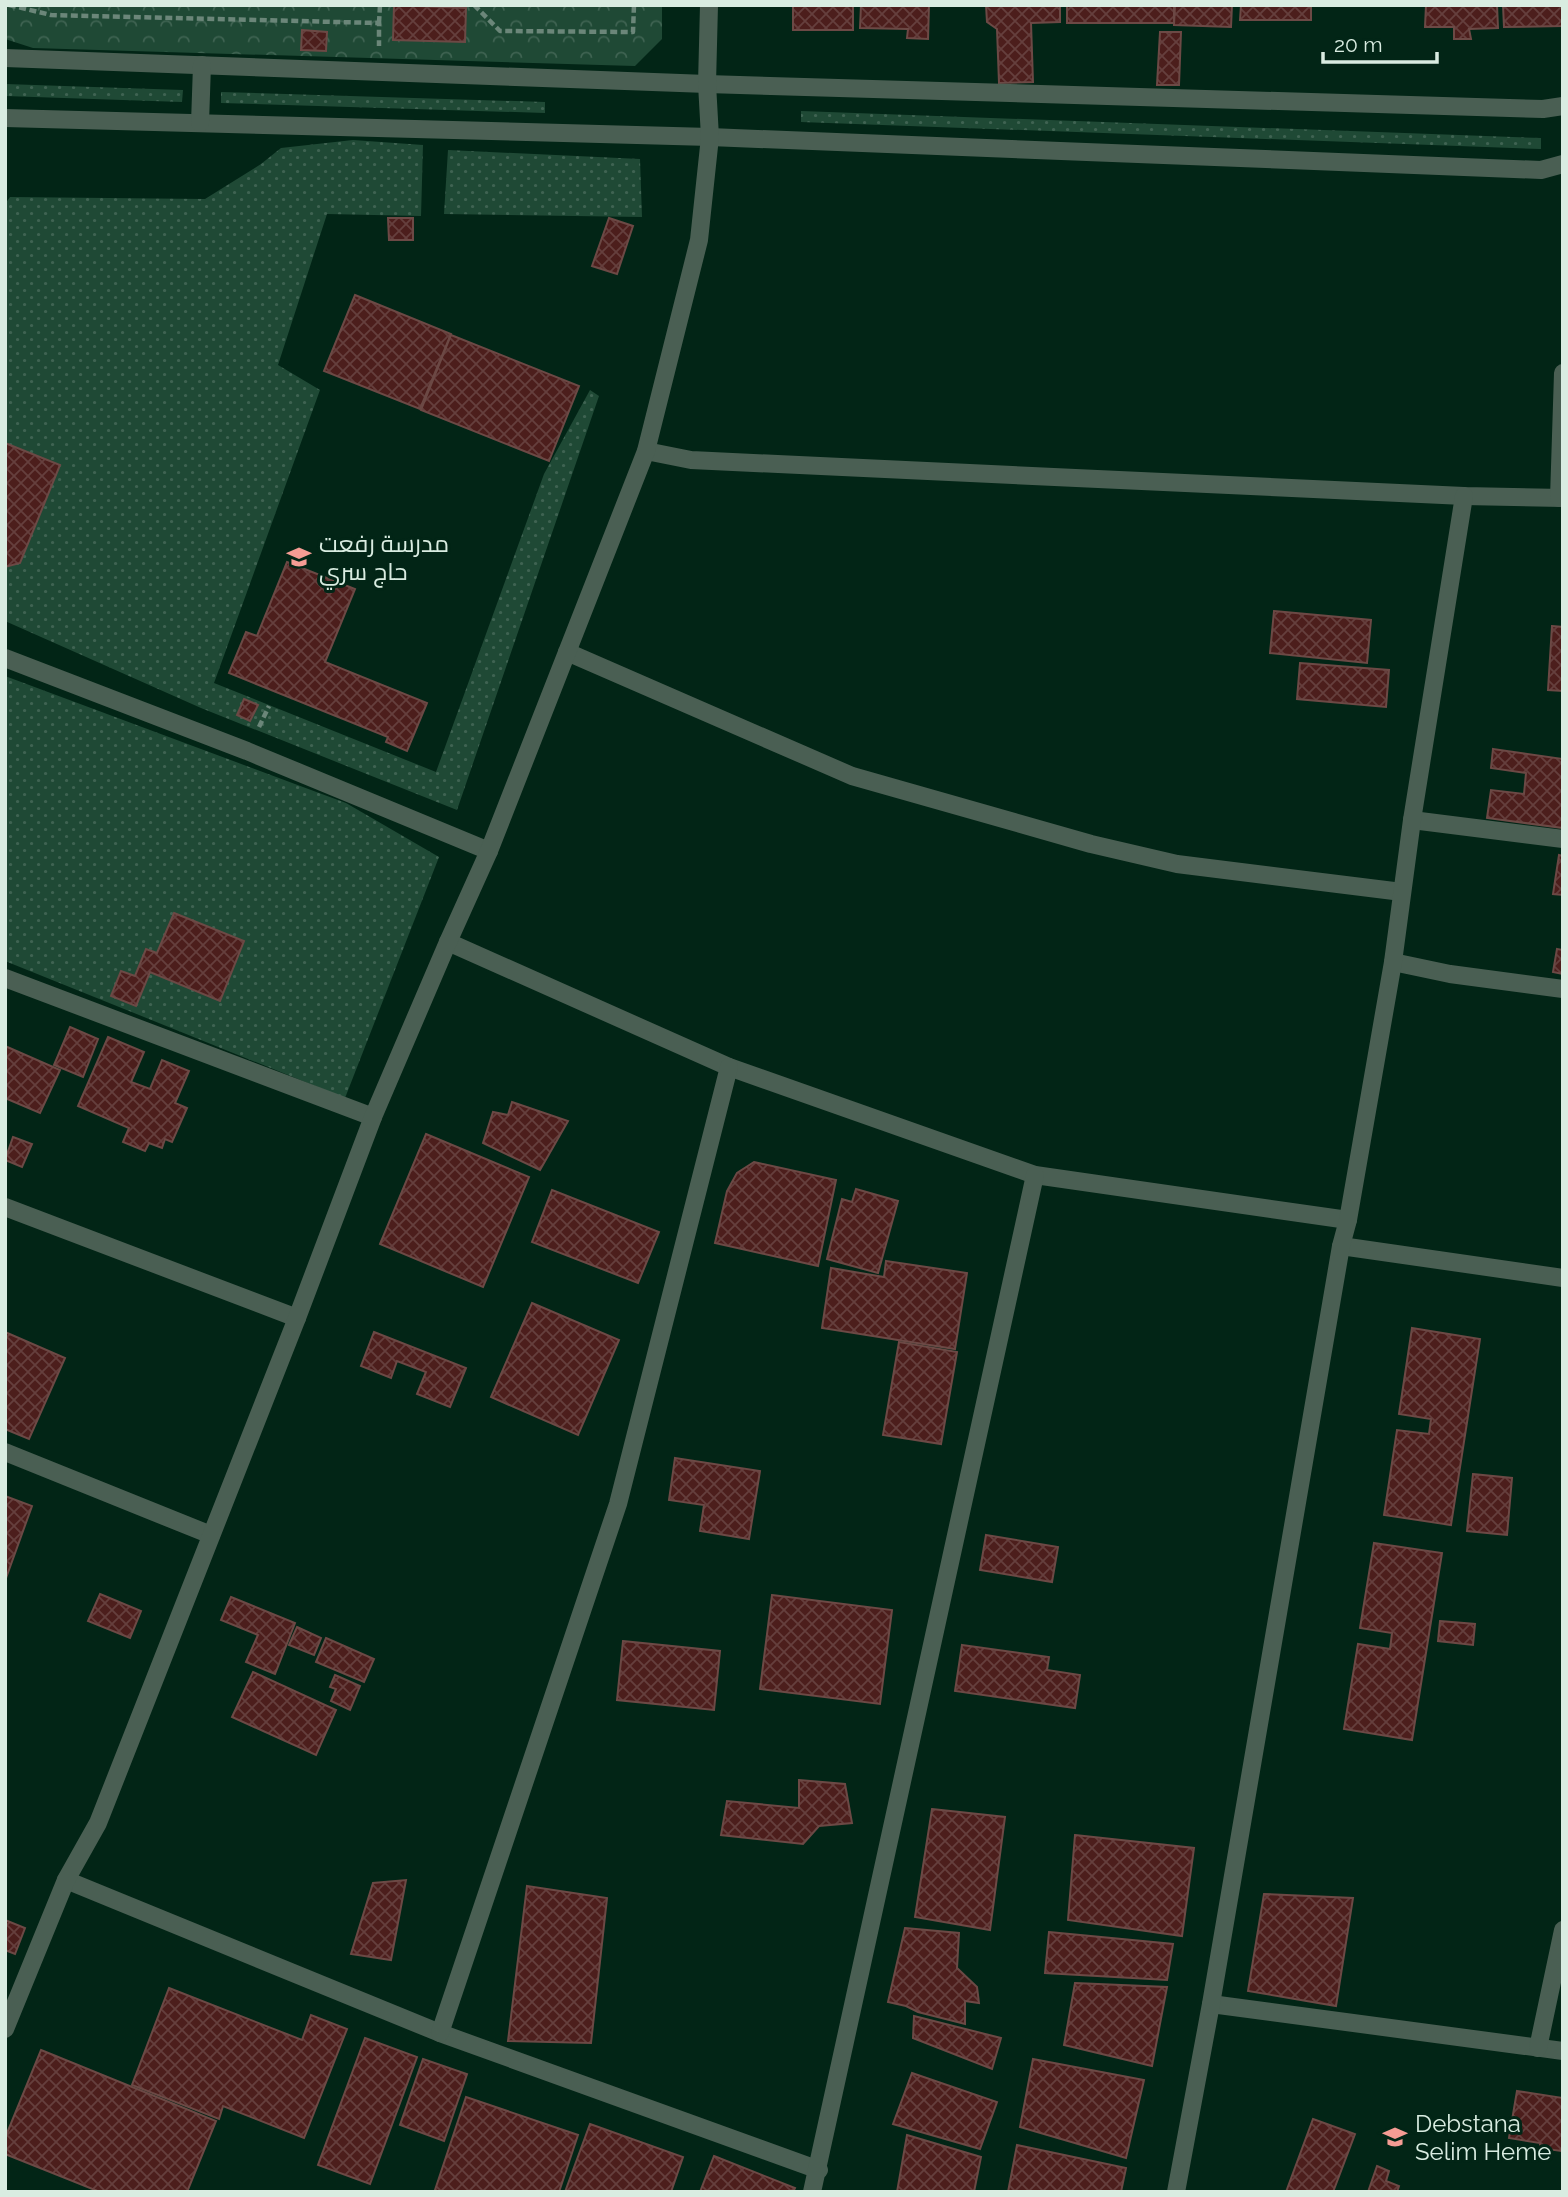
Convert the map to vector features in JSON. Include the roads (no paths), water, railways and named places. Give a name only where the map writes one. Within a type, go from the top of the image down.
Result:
[{"type":"street","points":[[5,2029],[66,1880],[98,1823],[297,1318],[373,1117],[489,851],[646,451],[699,240],[710,137],[707,84],[709,5]]},
{"type":"street","points":[[5,58],[707,84],[1529,109],[1563,106]]},
{"type":"street","points":[[200,123],[202,65]]},
{"type":"street","points":[[5,118],[710,137],[1541,170],[1563,164]]},
{"type":"street","points":[[646,451],[691,460],[1464,496],[1561,498],[1563,373]]},
{"type":"street","points":[[1176,2192],[1393,962],[1412,820],[1464,496]]},
{"type":"street","points":[[567,652],[852,776],[1091,844],[1177,864],[1402,891]]},
{"type":"street","points":[[5,658],[247,751],[489,851]]},
{"type":"street","points":[[1412,820],[1563,839]]},
{"type":"street","points":[[448,942],[729,1067],[1035,1175],[1348,1220]]},
{"type":"street","points":[[1393,962],[1450,974],[1563,989]]},
{"type":"street","points":[[5,978],[373,1117]]},
{"type":"street","points":[[440,2033],[618,1504],[729,1067]]},
{"type":"street","points":[[812,2192],[819,2170],[1035,1175]]},
{"type":"street","points":[[5,1207],[297,1318]]},
{"type":"street","points":[[1341,1246],[1563,1278]]},
{"type":"street","points":[[5,1452],[211,1535]]},
{"type":"street","points":[[66,1880],[440,2033],[819,2170]]},
{"type":"street","points":[[1538,2048],[1563,1930]]},
{"type":"street","points":[[1211,2004],[1563,2051]]},
{"type":"place","name":"مدرسة رفعت حاج سري","points":[[299,557]]},
{"type":"place","name":"Debstana Selim Heme","points":[[1395,2137]]}]
